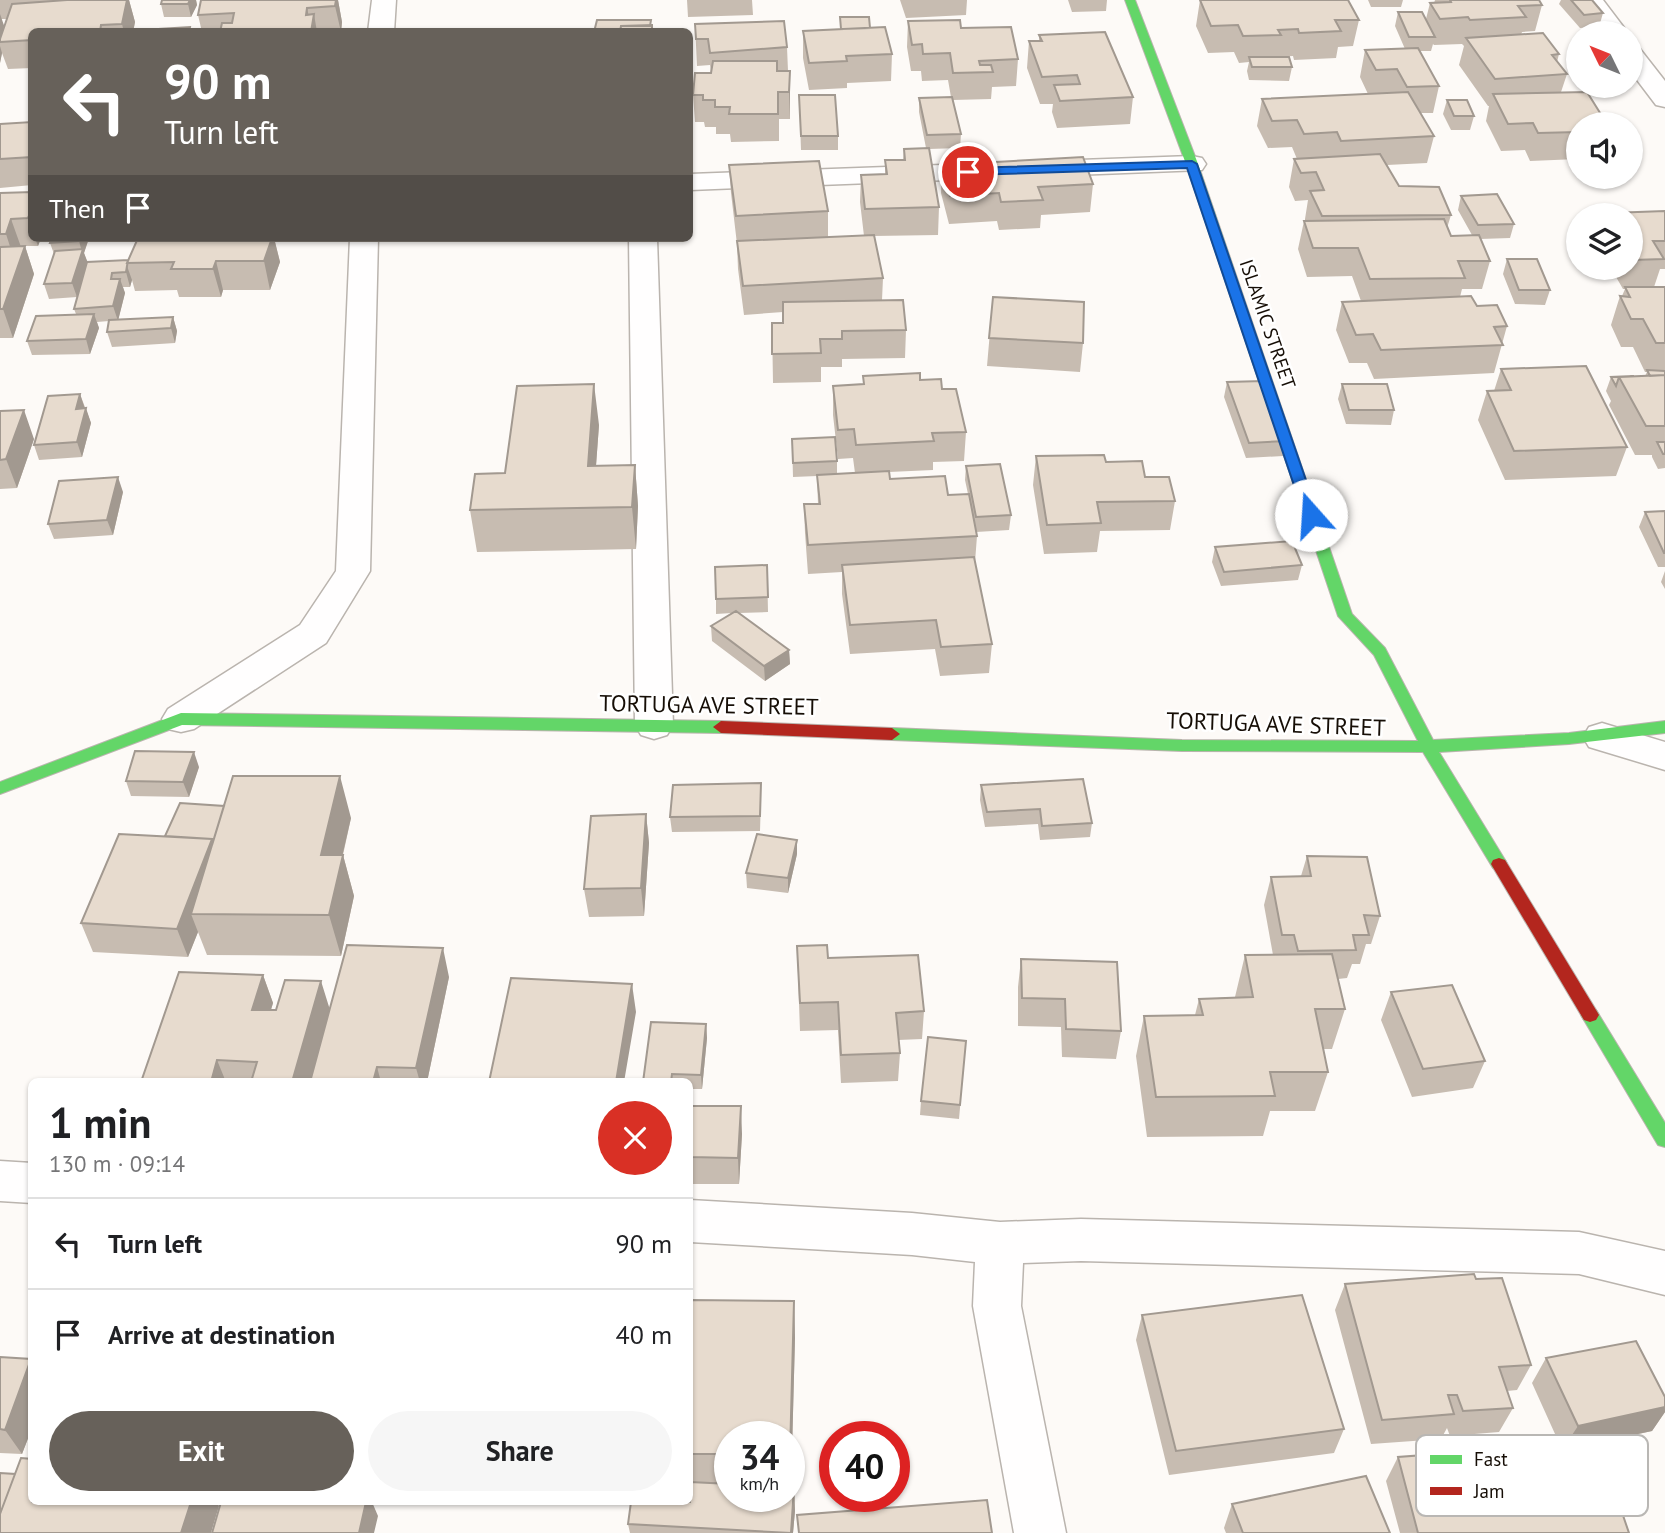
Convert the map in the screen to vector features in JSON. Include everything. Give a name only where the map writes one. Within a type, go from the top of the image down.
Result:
[{"type":"street","points":[[381,28],[384,0]]},
{"type":"street","name":"ISLAMIC STREET","points":[[1130,0],[1192,164],[1345,616],[1380,652],[1430,750]]},
{"type":"street","points":[[1590,0],[1606,21]]},
{"type":"street","points":[[1643,70],[1665,99]]},
{"type":"street","points":[[693,182],[1192,164]]},
{"type":"street","points":[[181,719],[313,634],[353,571],[364,242]]},
{"type":"street","points":[[643,242],[654,725]]},
{"type":"street","name":"TORTUGA AVE STREET","points":[[0,788],[181,719],[479,725],[654,725],[1341,750],[1430,750],[1602,737],[1665,727]]},
{"type":"street","points":[[1602,737],[1665,756]]},
{"type":"street","points":[[1430,750],[1665,1139]]},
{"type":"street","points":[[0,1181],[28,1183]]},
{"type":"street","points":[[693,1221],[912,1234],[1000,1244],[1081,1240],[1579,1253],[1665,1273]]},
{"type":"street","points":[[1000,1244],[997,1306],[1040,1533]]},
{"type":"building","points":[[127,0],[122,24],[101,25],[101,28],[28,28],[28,40],[0,42],[12,4]]},
{"type":"building","points":[[162,0],[190,0],[188,4],[161,4]]},
{"type":"building","points":[[201,0],[336,0],[335,6],[307,8],[306,15],[314,14],[312,28],[221,28],[222,23],[232,23],[234,13],[198,15]]},
{"type":"building","points":[[1200,0],[1348,0],[1359,20],[1335,20],[1341,31],[1299,33],[1298,29],[1278,30],[1281,35],[1243,36],[1238,25],[1211,26]]},
{"type":"building","points":[[1450,0],[1539,0],[1542,5],[1518,6],[1526,17],[1440,19],[1430,3],[1451,2]]},
{"type":"building","points":[[1571,0],[1592,0],[1603,13],[1584,15]]},
{"type":"building","points":[[1398,12],[1422,12],[1435,37],[1409,37]]},
{"type":"building","points":[[840,17],[869,17],[870,28],[841,29]]},
{"type":"building","points":[[597,20],[651,20],[650,26],[595,28]]},
{"type":"building","points":[[960,20],[961,28],[1011,27],[1018,59],[979,61],[980,65],[991,65],[993,72],[953,73],[950,53],[923,54],[922,44],[912,45],[908,21]]},
{"type":"building","points":[[784,21],[787,47],[710,53],[708,39],[696,39],[695,24]]},
{"type":"building","points":[[652,25],[652,28],[621,28]]},
{"type":"building","points":[[885,27],[892,54],[846,56],[847,61],[809,63],[803,31]]},
{"type":"building","points":[[1105,32],[1133,97],[1060,101],[1054,85],[1080,84],[1077,75],[1042,77],[1029,41],[1042,41],[1039,35]]},
{"type":"building","points":[[1543,33],[1559,54],[1552,55],[1566,74],[1495,79],[1466,38]]},
{"type":"building","points":[[1418,48],[1439,86],[1407,87],[1397,69],[1376,70],[1365,50]]},
{"type":"building","points":[[1249,57],[1289,57],[1292,67],[1252,67]]},
{"type":"building","points":[[713,61],[777,61],[777,71],[790,71],[789,92],[778,92],[778,114],[729,114],[730,107],[715,107],[715,100],[703,100],[703,95],[693,95],[695,73],[711,73]]},
{"type":"building","points":[[1408,92],[1434,136],[1341,141],[1337,132],[1304,134],[1297,120],[1272,121],[1262,99]]},
{"type":"building","points":[[1566,92],[1566,98],[1591,98],[1600,112],[1566,112],[1566,132],[1538,133],[1533,123],[1508,124],[1493,94]]},
{"type":"building","points":[[799,95],[835,95],[838,136],[801,136]]},
{"type":"building","points":[[952,97],[961,134],[927,135],[919,98]]},
{"type":"building","points":[[1447,100],[1467,100],[1474,116],[1454,116]]},
{"type":"building","points":[[28,122],[28,157],[0,159],[0,124]]},
{"type":"building","points":[[929,148],[939,207],[865,209],[861,175],[887,174],[885,160],[905,160],[904,149]]},
{"type":"building","points":[[1380,154],[1399,186],[1439,187],[1451,215],[1322,216],[1310,191],[1324,190],[1316,172],[1301,173],[1294,159]]},
{"type":"building","points":[[1083,157],[1093,184],[1038,187],[1043,200],[1001,202],[999,193],[950,196],[942,165]]},
{"type":"building","points":[[819,161],[828,211],[736,216],[729,165]]},
{"type":"building","points":[[28,192],[28,218],[11,219],[6,234],[0,234],[0,193]]},
{"type":"building","points":[[1497,194],[1514,224],[1478,225],[1461,196]]},
{"type":"building","points":[[1665,211],[1665,241],[1653,241],[1664,259],[1643,260],[1643,212]]},
{"type":"building","points":[[1444,219],[1451,236],[1479,235],[1490,261],[1458,261],[1465,278],[1370,279],[1358,248],[1313,248],[1304,221]]},
{"type":"building","points":[[874,235],[883,278],[743,286],[737,241]]},
{"type":"building","points":[[136,242],[271,242],[264,261],[216,261],[213,269],[171,269],[174,262],[127,263]]},
{"type":"building","points":[[25,246],[3,309],[0,309],[0,247]]},
{"type":"building","points":[[83,249],[72,283],[44,284],[55,251]]},
{"type":"building","points":[[1507,259],[1537,259],[1550,290],[1519,290]]},
{"type":"building","points":[[128,260],[126,272],[112,273],[111,279],[120,279],[113,306],[74,309],[87,262]]},
{"type":"building","points":[[1625,287],[1665,287],[1665,343],[1656,343],[1643,319],[1631,319],[1620,296],[1630,297]]},
{"type":"building","points":[[1471,296],[1477,306],[1497,305],[1507,326],[1494,327],[1503,345],[1381,350],[1373,334],[1356,335],[1342,302]]},
{"type":"building","points":[[993,297],[1084,302],[1083,343],[989,338]]},
{"type":"building","points":[[903,300],[906,330],[842,331],[842,339],[820,339],[821,353],[772,354],[772,323],[783,323],[783,302]]},
{"type":"building","points":[[94,314],[86,339],[27,341],[36,316]]},
{"type":"building","points":[[173,317],[171,328],[107,332],[109,320]]},
{"type":"building","points":[[1586,366],[1627,447],[1514,451],[1487,391],[1511,390],[1501,369]]},
{"type":"building","points":[[1647,370],[1665,371],[1665,375],[1650,376]]},
{"type":"building","points":[[920,373],[920,380],[941,379],[942,389],[956,389],[966,432],[932,433],[934,441],[856,445],[854,429],[838,430],[833,386],[864,384],[863,376]]},
{"type":"building","points":[[1665,375],[1665,426],[1646,426],[1619,377]]},
{"type":"building","points":[[1634,376],[1619,377],[1616,386],[1611,377]]},
{"type":"building","points":[[1263,381],[1286,441],[1249,443],[1227,382]]},
{"type":"building","points":[[594,384],[588,466],[635,465],[632,507],[470,510],[475,474],[505,473],[517,386]]},
{"type":"building","points":[[1342,384],[1387,384],[1394,410],[1349,410]]},
{"type":"building","points":[[80,394],[76,409],[86,408],[77,442],[34,445],[48,396]]},
{"type":"building","points":[[24,410],[6,459],[0,460],[0,411]]},
{"type":"building","points":[[835,437],[837,461],[793,463],[792,439]]},
{"type":"building","points":[[1657,442],[1665,442],[1665,454],[1663,454]]},
{"type":"building","points":[[1104,455],[1106,462],[1142,461],[1145,477],[1169,477],[1175,501],[1097,502],[1101,523],[1047,525],[1036,456]]},
{"type":"building","points":[[1000,464],[1011,515],[976,517],[966,466]]},
{"type":"building","points":[[889,471],[890,479],[945,476],[948,495],[969,494],[977,536],[808,545],[804,504],[820,504],[817,475]]},
{"type":"building","points":[[118,477],[107,520],[48,524],[59,481]]},
{"type":"building","points":[[1665,511],[1665,553],[1664,553],[1645,512]]},
{"type":"building","points":[[1292,541],[1302,565],[1224,572],[1215,547]]},
{"type":"building","points":[[974,557],[992,644],[941,647],[936,620],[850,625],[842,565]]},
{"type":"building","points":[[767,565],[768,597],[716,599],[715,567]]},
{"type":"building","points":[[736,611],[789,650],[764,666],[711,626]]},
{"type":"building","points":[[135,751],[194,752],[183,782],[126,781]]},
{"type":"building","points":[[233,776],[340,776],[321,855],[343,855],[329,915],[191,914]]},
{"type":"building","points":[[1083,779],[1092,823],[1042,826],[1040,809],[987,812],[981,785]]},
{"type":"building","points":[[761,783],[760,816],[670,817],[673,785]]},
{"type":"building","points":[[180,803],[224,806],[213,842],[212,839],[165,836]]},
{"type":"building","points":[[646,814],[641,888],[584,889],[591,816]]},
{"type":"building","points":[[119,834],[212,839],[177,929],[81,923]]},
{"type":"building","points":[[757,834],[797,840],[788,878],[746,873]]},
{"type":"building","points":[[1307,856],[1367,857],[1380,916],[1364,915],[1369,935],[1353,935],[1356,950],[1298,951],[1294,935],[1282,935],[1271,877],[1311,876]]},
{"type":"building","points":[[347,945],[443,948],[416,1068],[377,1067],[374,1078],[311,1078]]},
{"type":"building","points":[[827,945],[828,958],[918,955],[924,1011],[896,1013],[900,1053],[841,1055],[838,1002],[800,1003],[797,946]]},
{"type":"building","points":[[1332,954],[1345,1009],[1315,1009],[1328,1072],[1270,1072],[1275,1096],[1156,1097],[1144,1016],[1203,1015],[1199,999],[1253,997],[1245,955]]},
{"type":"building","points":[[1021,959],[1117,962],[1121,1031],[1066,1029],[1065,999],[1022,998]]},
{"type":"building","points":[[179,972],[263,975],[252,1010],[276,1010],[285,980],[321,981],[293,1078],[252,1078],[257,1062],[217,1060],[212,1078],[142,1078]]},
{"type":"building","points":[[511,978],[632,984],[617,1078],[490,1078]]},
{"type":"building","points":[[1452,985],[1485,1061],[1423,1069],[1391,992]]},
{"type":"building","points":[[651,1022],[706,1024],[701,1075],[672,1074],[672,1078],[644,1078]]},
{"type":"building","points":[[928,1037],[966,1041],[960,1105],[921,1101]]},
{"type":"building","points":[[693,1106],[741,1106],[738,1158],[693,1157]]},
{"type":"building","points":[[1474,1274],[1476,1279],[1502,1278],[1531,1365],[1499,1367],[1513,1408],[1463,1411],[1457,1395],[1448,1395],[1454,1414],[1382,1420],[1345,1284]]},
{"type":"building","points":[[1302,1295],[1344,1429],[1176,1451],[1142,1315]]},
{"type":"building","points":[[693,1300],[794,1301],[791,1421],[714,1421],[714,1454],[693,1454]]},
{"type":"building","points":[[1636,1341],[1665,1397],[1665,1407],[1578,1426],[1546,1358]]},
{"type":"building","points":[[0,1357],[28,1359],[28,1367],[5,1430],[0,1429]]},
{"type":"building","points":[[1416,1456],[1416,1516],[1623,1516],[1629,1533],[1418,1533],[1398,1457]]},
{"type":"building","points":[[21,1458],[28,1459],[28,1505],[190,1505],[181,1533],[0,1533],[0,1514]]},
{"type":"building","points":[[0,1473],[15,1474],[0,1514]]},
{"type":"building","points":[[1366,1476],[1390,1533],[1243,1533],[1232,1504]]},
{"type":"building","points":[[693,1482],[714,1483],[714,1512],[792,1512],[791,1533],[628,1524],[631,1505],[693,1505]]},
{"type":"building","points":[[987,1500],[992,1533],[799,1533],[797,1515],[910,1512],[910,1506]]},
{"type":"building","points":[[220,1505],[365,1505],[359,1533],[212,1533]]},
{"type":"traffic: fast","points":[[1130,0],[1192,164],[1345,616],[1380,652],[1430,750],[1499,864]]},
{"type":"traffic: fast","points":[[0,788],[181,719],[721,727]]},
{"type":"traffic: fast","points":[[892,734],[1279,748],[1376,748],[1569,738],[1665,727]]},
{"type":"traffic: fast","points":[[1590,1015],[1665,1139]]},
{"type":"traffic: jam","points":[[721,727],[892,734]]},
{"type":"traffic: jam","points":[[1499,864],[1590,1015]]},
{"type":"route","points":[[968,172],[1192,164],[1311,515]]}]
